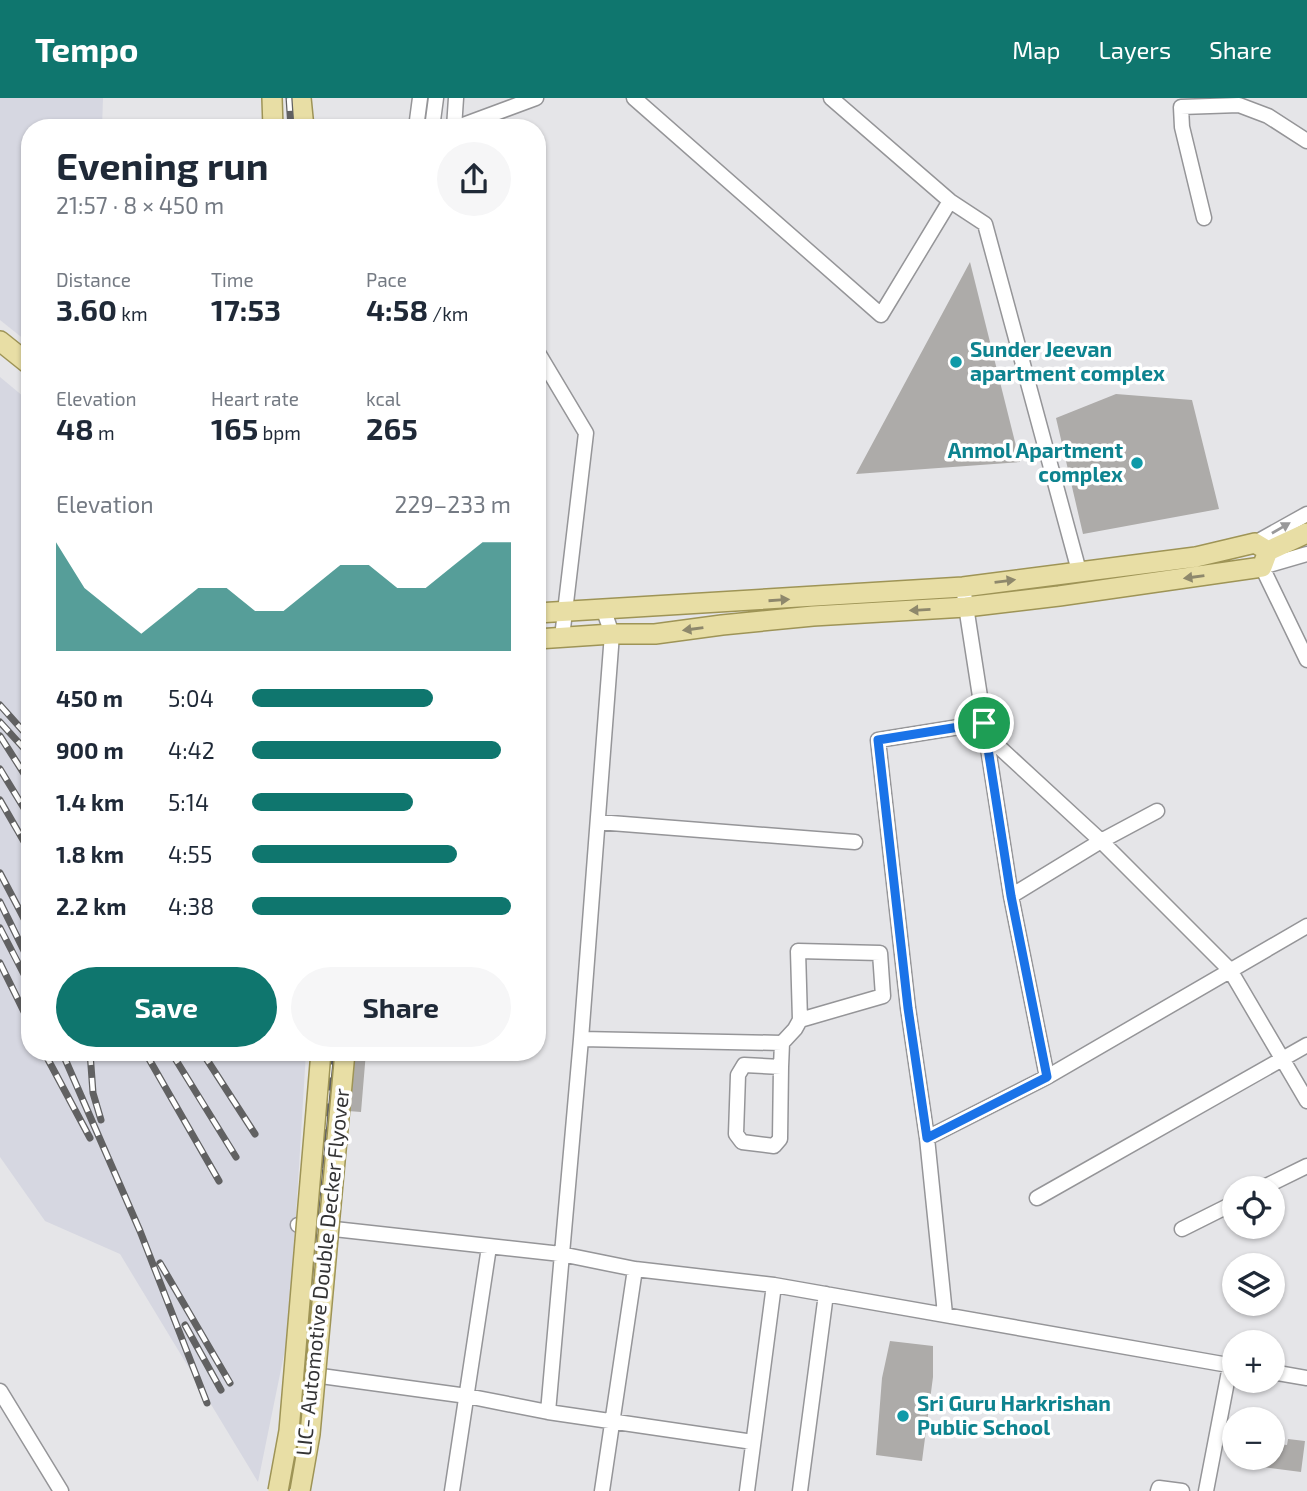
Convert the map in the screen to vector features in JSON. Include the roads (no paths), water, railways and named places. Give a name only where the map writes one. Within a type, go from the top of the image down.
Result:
[{"type":"main road","points":[[261,98],[262,119]]},
{"type":"main road","points":[[272,98],[273,119]]},
{"type":"main road","points":[[294,98],[296,119]]},
{"type":"main road","points":[[300,98],[303,119]]},
{"type":"main road","points":[[0,341],[21,358]]},
{"type":"main road","points":[[546,638],[655,634],[813,616],[966,607],[1071,595],[1265,552],[1307,533]]},
{"type":"main road","points":[[546,612],[604,611],[963,587],[1196,557],[1265,552]]},
{"type":"main road","points":[[270,1491],[282,1430],[312,1061]]},
{"type":"main road","name":"LIC- Automotive Double Decker Flyover","points":[[278,1491],[289,1430],[320,1061]]},
{"type":"main road","name":"LIC- Automotive Double Decker Flyover","points":[[300,1491],[310,1434],[344,1061]]},
{"type":"main road","points":[[306,1491],[315,1437],[351,1061]]},
{"type":"street","points":[[417,119],[420,98]]},
{"type":"street","points":[[433,119],[436,98]]},
{"type":"street","points":[[455,119],[456,98]]},
{"type":"street","points":[[479,119],[536,98]]},
{"type":"street","points":[[634,98],[881,315],[950,201]]},
{"type":"street","points":[[831,98],[950,201],[985,224],[1079,571]]},
{"type":"street","points":[[1204,218],[1182,127],[1181,107],[1239,104],[1268,116],[1307,142]]},
{"type":"street","points":[[546,366],[586,433],[562,637]]},
{"type":"street","points":[[1265,552],[1307,514]]},
{"type":"street","points":[[1265,552],[1307,554]]},
{"type":"street","points":[[1265,552],[1307,660]]},
{"type":"street","points":[[963,587],[1011,896],[1047,1077]]},
{"type":"street","points":[[548,1412],[582,1039],[612,634],[604,611]]},
{"type":"street","points":[[945,1314],[927,1138],[908,1008],[878,740],[985,729],[1230,970],[1307,1101]]},
{"type":"street","points":[[1011,896],[1101,841],[1157,811]]},
{"type":"street","points":[[598,822],[855,842]]},
{"type":"street","points":[[927,1138],[1047,1077],[1307,926]]},
{"type":"street","points":[[781,1067],[744,1065],[741,1068],[738,1075],[736,1134],[742,1142],[774,1146],[780,1139],[782,1043],[800,1020],[798,951],[880,953],[883,996],[800,1020]]},
{"type":"street","points":[[582,1039],[782,1043]]},
{"type":"street","points":[[1037,1198],[1307,1045]]},
{"type":"street","points":[[1285,1177],[1307,1166]]},
{"type":"street","points":[[1182,1228],[1222,1209]]},
{"type":"street","points":[[298,1225],[561,1254],[635,1269],[774,1285],[1222,1364]]},
{"type":"street","points":[[452,1491],[489,1247]]},
{"type":"street","points":[[602,1491],[635,1269]]},
{"type":"street","points":[[747,1491],[774,1285]]},
{"type":"street","points":[[800,1491],[826,1294]]},
{"type":"street","points":[[1285,1374],[1307,1378]]},
{"type":"street","points":[[321,1376],[467,1396],[548,1412],[754,1442]]},
{"type":"street","points":[[0,1391],[61,1491]]},
{"type":"street","points":[[1206,1491],[1226,1393]]},
{"type":"street","points":[[1158,1491],[1159,1488],[1182,1491]]},
{"type":"railway","points":[[289,98],[290,119]]},
{"type":"railway","points":[[0,705],[21,729]]},
{"type":"railway","points":[[0,722],[21,745]]},
{"type":"railway","points":[[0,736],[21,769]]},
{"type":"railway","points":[[0,769],[21,803]]},
{"type":"railway","points":[[0,800],[21,836]]},
{"type":"railway","points":[[0,873],[21,913]]},
{"type":"railway","points":[[0,902],[21,945]]},
{"type":"railway","points":[[0,928],[21,969]]},
{"type":"railway","points":[[0,963],[21,1006]]},
{"type":"railway","points":[[49,1061],[90,1138]]},
{"type":"railway","points":[[66,1061],[140,1231],[207,1403]]},
{"type":"railway","points":[[91,1061],[93,1093],[101,1120]]},
{"type":"railway","points":[[150,1061],[219,1181]]},
{"type":"railway","points":[[177,1061],[236,1157]]},
{"type":"railway","points":[[208,1061],[255,1134]]},
{"type":"railway","points":[[286,1491],[294,1442],[330,1061]]},
{"type":"railway","points":[[160,1263],[230,1383]]},
{"type":"railway","points":[[185,1325],[221,1390]]},
{"type":"place","name":"Sunder Jeevan apartment complex","points":[[956,362]]},
{"type":"place","name":"Anmol Apartment complex","points":[[1137,463]]},
{"type":"place","name":"Sri Guru Harkrishan Public School","points":[[903,1416]]}]
